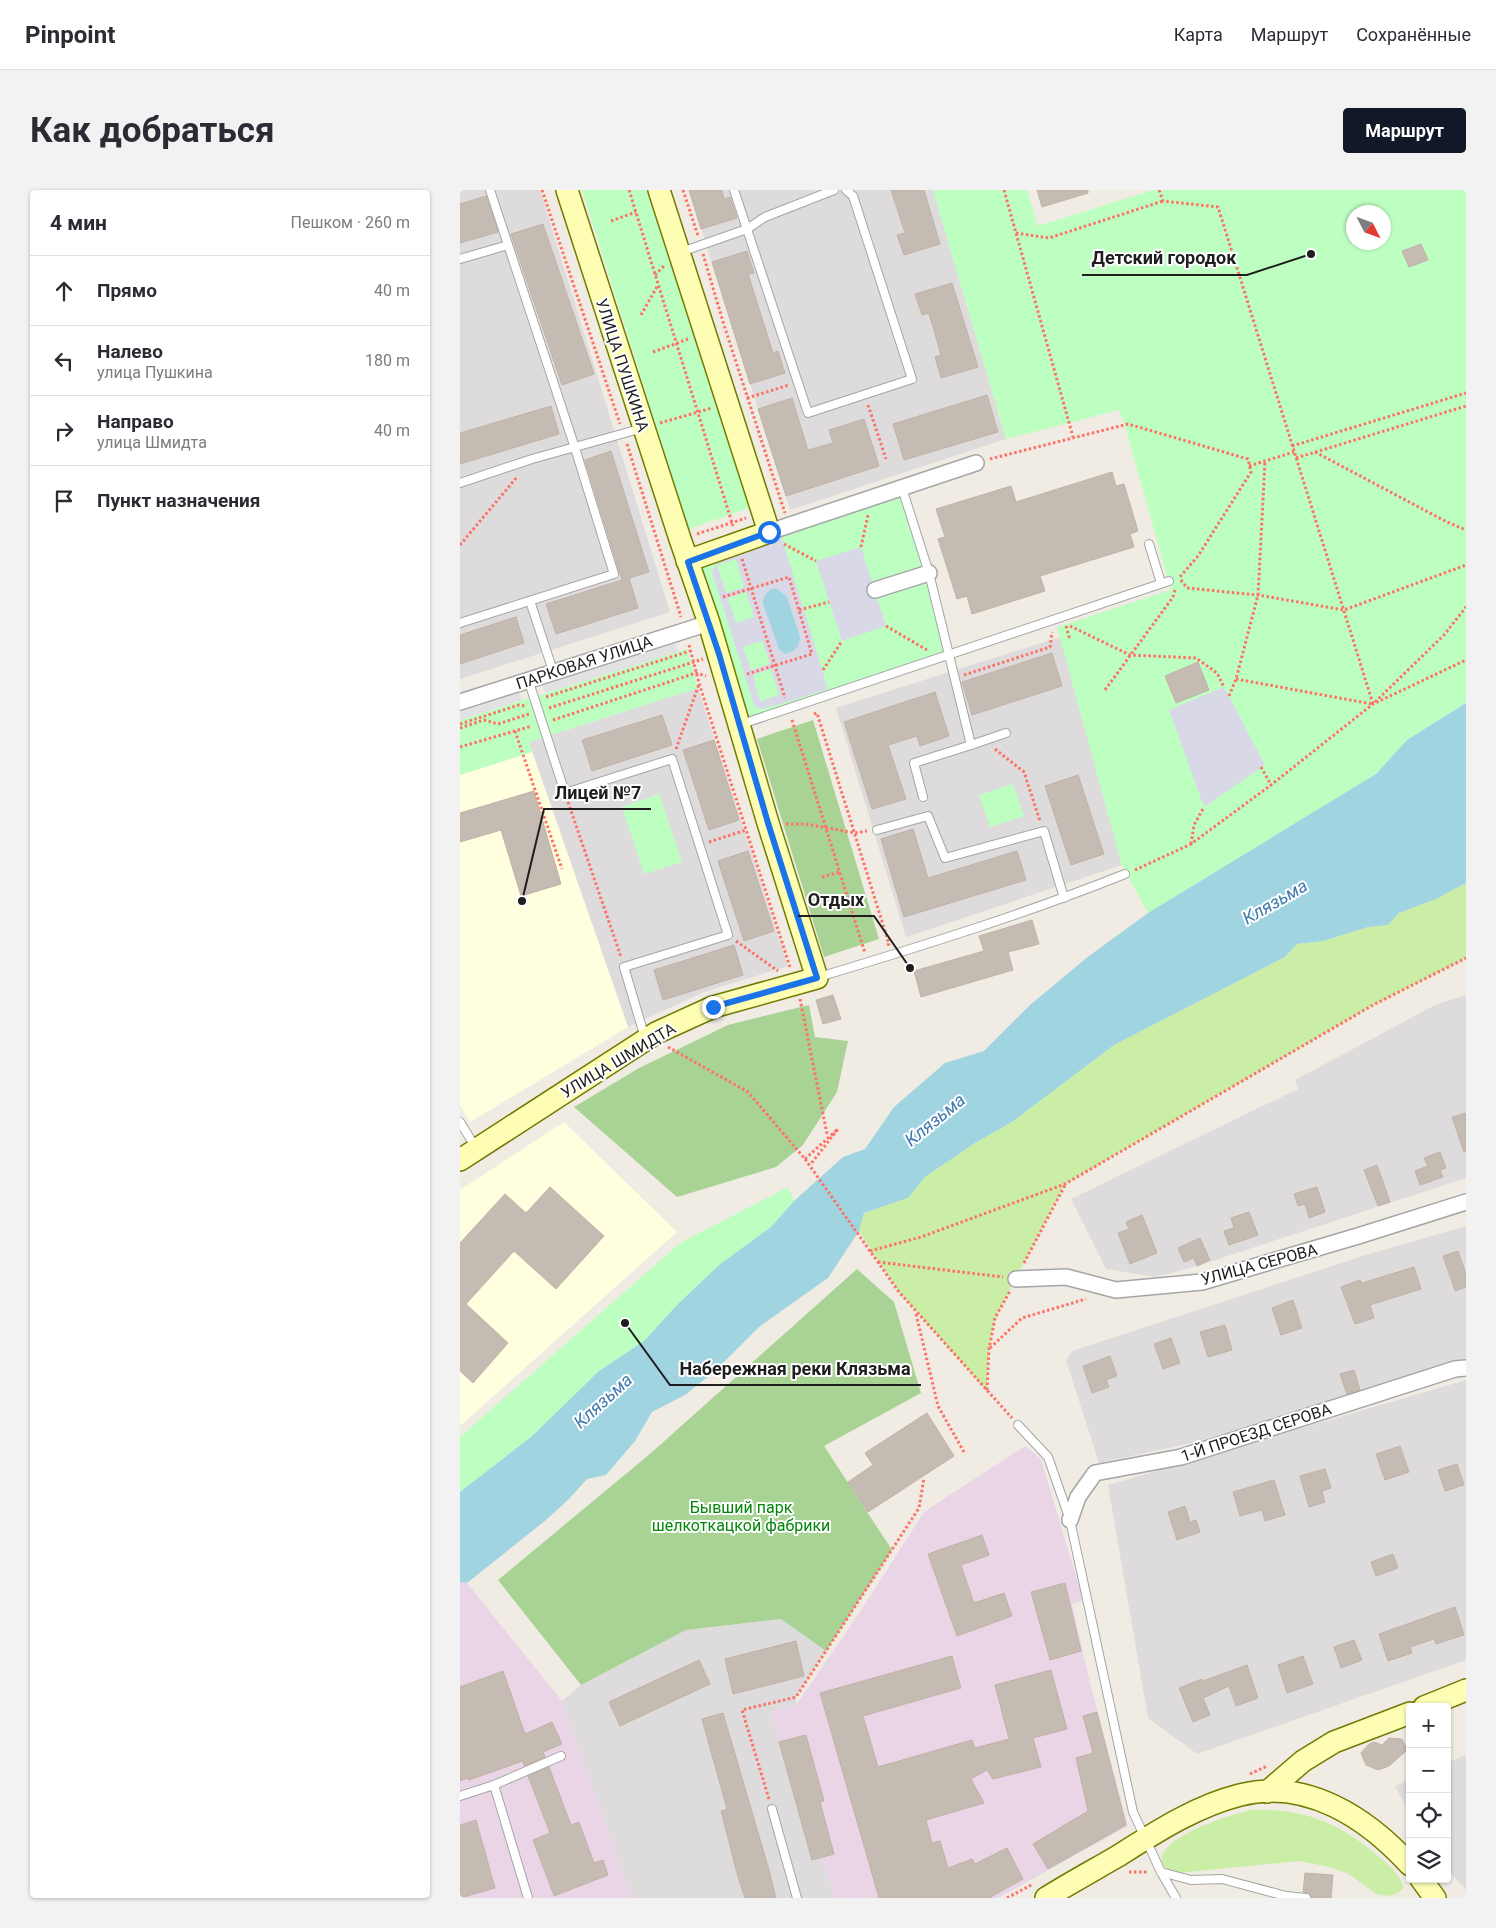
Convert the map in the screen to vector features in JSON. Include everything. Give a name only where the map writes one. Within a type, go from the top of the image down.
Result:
[{"type":"street","name":"УЛИЦА ПУШКИНА","points":[[568,190],[633,431],[680,539],[688,562]]},
{"type":"street","points":[[659,190],[772,530]]},
{"type":"street","points":[[817,978],[768,823],[709,623],[688,562],[772,530],[789,526],[976,463]]},
{"type":"street","points":[[874,590],[929,573]]},
{"type":"street","name":"ПАРКОВАЯ УЛИЦА","points":[[460,702],[709,623]]},
{"type":"street","name":"УЛИЦА ШМИДТА","points":[[469,1155],[713,1007],[790,980],[817,978]]},
{"type":"street","name":"УЛИЦА СЕРОВА","points":[[1016,1279],[1066,1277],[1116,1290],[1202,1282],[1466,1202]]},
{"type":"street","name":"1-Й ПРОЕЗД СЕРОВА","points":[[1070,1520],[1078,1496],[1095,1473],[1181,1457],[1455,1369],[1466,1368]]},
{"type":"street","points":[[1434,1703],[1466,1690]]},
{"type":"street","points":[[1267,1792],[1303,1761],[1334,1742],[1406,1714]]},
{"type":"street","points":[[1046,1898],[1145,1838],[1216,1803],[1241,1795],[1267,1792],[1287,1792],[1309,1796],[1333,1805],[1354,1816],[1370,1828],[1388,1842],[1406,1861]]},
{"type":"street","points":[[1424,1883],[1434,1898]]},
{"type":"lane","points":[[460,623],[614,574],[575,448],[490,190]]},
{"type":"lane","points":[[734,190],[808,412],[912,379],[854,196],[846,190]]},
{"type":"lane","points":[[679,252],[746,229],[765,217],[834,190]]},
{"type":"lane","points":[[460,259],[508,245]]},
{"type":"lane","points":[[460,482],[532,459],[633,431]]},
{"type":"lane","points":[[902,488],[929,573],[972,745]]},
{"type":"lane","points":[[739,725],[1165,582],[1149,544]]},
{"type":"lane","points":[[530,601],[553,671]]},
{"type":"lane","points":[[528,680],[565,793],[672,759],[728,935],[624,967],[654,1042]]},
{"type":"lane","points":[[923,797],[914,763],[1006,733]]},
{"type":"lane","points":[[877,830],[928,816],[945,858],[1044,831],[1064,898]]},
{"type":"lane","points":[[817,978],[895,955],[1064,898],[1125,874]]},
{"type":"lane","points":[[460,1122],[469,1155]]},
{"type":"lane","points":[[1018,1425],[1048,1457],[1070,1520],[1133,1812],[1161,1872],[1176,1898]]},
{"type":"lane","points":[[460,1796],[494,1786],[561,1756]]},
{"type":"lane","points":[[494,1786],[528,1898]]},
{"type":"lane","points":[[772,1809],[797,1898]]},
{"type":"lane","points":[[1161,1872],[1191,1880],[1222,1879],[1286,1896],[1306,1898]]},
{"type":"path","points":[[542,190],[633,431],[682,618]]},
{"type":"path","points":[[629,190],[732,522]]},
{"type":"path","points":[[683,190],[696,231]]},
{"type":"path","points":[[1004,190],[1073,437]]},
{"type":"path","points":[[1160,190],[1163,201]]},
{"type":"path","points":[[1016,233],[1049,238],[1163,201],[1218,207],[1373,704]]},
{"type":"path","points":[[611,221],[636,212]]},
{"type":"path","points":[[700,244],[789,526]]},
{"type":"path","points":[[641,315],[658,284]]},
{"type":"path","points":[[1292,446],[1466,393]]},
{"type":"path","points":[[864,394],[886,459]]},
{"type":"path","points":[[1296,458],[1466,407]]},
{"type":"path","points":[[976,463],[1128,424],[1248,459],[1251,472],[1218,525],[1198,556],[1178,578],[1173,597],[1104,690]]},
{"type":"path","points":[[1250,466],[1294,452]]},
{"type":"path","points":[[1315,452],[1444,521],[1466,530]]},
{"type":"path","points":[[460,545],[532,459]]},
{"type":"path","points":[[1228,696],[1236,679],[1258,595],[1265,461]]},
{"type":"path","points":[[861,546],[869,510],[881,495]]},
{"type":"path","points":[[680,539],[732,522],[772,530],[816,561]]},
{"type":"path","points":[[740,555],[786,697],[778,700]]},
{"type":"path","points":[[1178,578],[1187,588],[1258,595],[1344,610],[1466,565]]},
{"type":"path","points":[[724,597],[789,577],[799,610],[812,654],[747,674]]},
{"type":"path","points":[[1165,582],[1178,578]]},
{"type":"path","points":[[799,610],[829,602]]},
{"type":"path","points":[[1125,874],[1191,844],[1271,785],[1373,704],[1444,635],[1466,606]]},
{"type":"path","points":[[1065,624],[1130,655],[1196,658],[1217,673],[1224,686]]},
{"type":"path","points":[[886,626],[928,651]]},
{"type":"path","points":[[823,670],[842,641]]},
{"type":"path","points":[[689,645],[790,980],[800,996],[827,1134]]},
{"type":"path","points":[[954,678],[1050,648]]},
{"type":"path","points":[[460,728],[484,720],[498,724],[537,706],[690,651]]},
{"type":"path","points":[[1236,679],[1373,704],[1466,660]]},
{"type":"path","points":[[460,724],[519,705],[537,706],[694,662]]},
{"type":"path","points":[[460,747],[542,723],[696,673],[713,679]]},
{"type":"path","points":[[672,759],[699,683]]},
{"type":"path","points":[[817,713],[888,944],[881,947]]},
{"type":"path","points":[[792,720],[865,953],[873,950]]},
{"type":"path","points":[[516,731],[562,869]]},
{"type":"path","points":[[984,741],[1024,772],[1044,831]]},
{"type":"path","points":[[1261,767],[1271,785]]},
{"type":"path","points":[[565,793],[624,967]]},
{"type":"path","points":[[1191,844],[1194,825],[1204,807]]},
{"type":"path","points":[[822,877],[840,872]]},
{"type":"path","points":[[728,935],[790,980]]},
{"type":"path","points":[[870,1251],[921,1237],[1065,1184],[1373,1005],[1466,958]]},
{"type":"path","points":[[654,1042],[748,1092],[806,1159],[877,1262],[915,1312],[1018,1425]]},
{"type":"path","points":[[806,1159],[838,1130],[810,1165]]},
{"type":"path","points":[[877,1262],[1016,1279]]},
{"type":"path","points":[[989,1349],[1022,1318],[1088,1298]]},
{"type":"path","points":[[915,1312],[938,1406],[964,1452]]},
{"type":"path","points":[[772,1809],[742,1710],[796,1698],[919,1508],[924,1478]]},
{"type":"path","points":[[1125,1872],[1161,1872]]},
{"type":"shaded area","points":[[460,190],[540,190],[670,612],[460,679]]},
{"type":"shaded area","points":[[689,190],[933,190],[1006,439],[790,510]]},
{"type":"shaded area","points":[[781,535],[828,689],[764,709],[757,708],[754,705],[712,572],[717,560]],"holes":[[[736,559],[744,587],[726,593],[717,565]],[[746,592],[754,617],[736,623],[728,598]],[[787,597],[800,637],[762,600]],[[762,641],[770,664],[751,670],[743,647]],[[771,669],[779,695],[760,701],[753,675]]]},
{"type":"shaded area","points":[[861,547],[886,626],[842,641],[816,561]]},
{"type":"shaded area","points":[[1060,637],[1122,865],[906,937],[836,708]]},
{"type":"shaded area","points":[[675,643],[678,652],[545,693],[542,685]]},
{"type":"shaded area","points":[[1224,687],[1265,765],[1204,807],[1169,710]]},
{"type":"shaded area","points":[[698,688],[788,966],[704,992],[628,1027],[529,742]]},
{"type":"shaded area","points":[[519,691],[522,700],[460,720],[460,710]]},
{"type":"shaded area","points":[[532,752],[628,1027],[470,1122],[460,1105],[460,775]]},
{"type":"shaded area","points":[[1466,995],[1466,1178],[1197,1266],[1156,1277],[1106,1269],[1071,1199],[1298,1089],[1295,1080],[1435,1005]]},
{"type":"shaded area","points":[[564,1122],[677,1232],[460,1426],[460,1190]]},
{"type":"shaded area","points":[[1466,1226],[1466,1358],[1196,1442],[1099,1463],[1066,1360],[1072,1351],[1366,1255]]},
{"type":"shaded area","points":[[1466,1380],[1466,1660],[1197,1754],[1148,1718],[1108,1485]]},
{"type":"shaded area","points":[[1025,1446],[1041,1459],[1083,1600],[1072,1604],[1091,1687],[1128,1826],[998,1898],[835,1898],[822,1857],[812,1860],[771,1712],[796,1705],[858,1615],[924,1512]]},
{"type":"shaded area","points":[[460,1582],[467,1583],[562,1701],[632,1898],[460,1898]]},
{"type":"shaded area","points":[[781,1619],[826,1651],[796,1697],[796,1705],[771,1712],[812,1860],[822,1857],[835,1898],[632,1898],[562,1701],[581,1685],[686,1630]]},
{"type":"shaded area","points":[[1466,1755],[1466,1890],[1451,1873],[1451,1761]]},
{"type":"shaded area","points":[[1406,1781],[1406,1806],[1395,1786]]},
{"type":"green space","points":[[582,190],[646,190],[749,508],[689,529]]},
{"type":"green space","points":[[933,190],[1027,190],[1038,226],[1153,190],[1466,190],[1466,703],[1407,740],[1376,774],[1148,913],[1122,865],[1057,627],[1171,590],[1119,410],[1006,439]]},
{"type":"green space","points":[[902,488],[948,654],[739,725],[687,561]],"holes":[[[765,596],[787,597],[800,637]]]},
{"type":"green space","points":[[687,649],[698,688],[529,742],[532,752],[460,775],[460,720]]},
{"type":"green space","points":[[813,720],[879,939],[824,957],[757,739]]},
{"type":"green space","points":[[1013,784],[1024,816],[990,827],[979,795]]},
{"type":"green space","points":[[659,794],[682,862],[644,874],[622,807]]},
{"type":"green space","points":[[1466,883],[1466,958],[1373,1005],[1065,1184],[995,1318],[989,1349],[987,1391],[899,1292],[859,1231],[864,1213],[908,1198],[925,1177],[975,1143],[1012,1122],[1114,1045],[1285,957],[1297,944],[1323,941],[1368,927],[1388,925],[1399,913],[1436,899]]},
{"type":"green space","points":[[809,1005],[815,1037],[848,1041],[837,1092],[803,1145],[776,1167],[677,1197],[574,1107],[639,1068],[728,1025]]},
{"type":"green space","points":[[788,1187],[794,1201],[771,1227],[719,1265],[678,1304],[644,1341],[599,1371],[531,1437],[460,1492],[460,1437],[680,1243]]},
{"type":"green space","name":"Бывший парк шелкоткацкой фабрики","points":[[857,1269],[894,1302],[921,1393],[824,1446],[892,1550],[826,1651],[781,1619],[686,1630],[581,1685],[498,1580],[651,1453]]},
{"type":"green space","points":[[1251,1810],[1270,1810],[1303,1815],[1334,1826],[1349,1834],[1386,1863],[1396,1874],[1404,1888],[1390,1896],[1376,1894],[1349,1874],[1330,1867],[1299,1861],[1178,1873],[1167,1869],[1161,1861],[1165,1850],[1181,1837],[1217,1820]]},
{"type":"water","points":[[776,588],[787,597],[800,637],[796,648],[785,654],[779,649],[763,604],[763,598],[766,593]]},
{"type":"water","name":"Клязьма","points":[[1466,703],[1466,883],[1436,899],[1399,913],[1388,925],[1368,927],[1323,941],[1297,944],[1285,957],[1114,1045],[1012,1122],[975,1143],[925,1177],[908,1198],[864,1213],[859,1231],[828,1278],[759,1327],[714,1372],[685,1395],[652,1412],[635,1441],[606,1475],[587,1479],[546,1520],[467,1583],[460,1582],[460,1492],[531,1437],[599,1371],[644,1341],[678,1304],[719,1265],[771,1227],[794,1201],[843,1157],[865,1149],[894,1107],[945,1063],[984,1051],[1030,1005],[1089,956],[1148,913],[1376,774],[1407,740]]},
{"type":"building","points":[[689,190],[722,190],[724,199],[730,197],[737,218],[701,229]]},
{"type":"building","points":[[891,190],[924,190],[940,244],[904,255],[897,235],[905,233]]},
{"type":"building","points":[[1037,190],[1088,190],[1088,193],[1042,207]]},
{"type":"building","points":[[486,196],[498,232],[460,243],[460,204]]},
{"type":"building","points":[[543,224],[594,374],[562,385],[511,234]]},
{"type":"building","points":[[1421,244],[1428,260],[1409,267],[1402,251]]},
{"type":"building","points":[[747,251],[754,273],[748,274],[773,353],[778,351],[785,373],[750,384],[712,262]]},
{"type":"building","points":[[952,283],[978,367],[941,378],[935,357],[941,355],[929,313],[922,315],[915,294]]},
{"type":"building","points":[[987,395],[998,432],[904,460],[893,424]]},
{"type":"building","points":[[792,398],[808,450],[833,443],[829,430],[864,419],[879,466],[786,496],[758,409]]},
{"type":"building","points":[[551,406],[559,434],[460,464],[460,433]]},
{"type":"building","points":[[611,451],[649,572],[629,578],[638,608],[556,634],[546,604],[622,580],[585,460]]},
{"type":"building","points":[[1112,472],[1116,486],[1124,484],[1138,531],[1130,534],[1134,547],[1040,576],[1045,591],[972,614],[967,596],[957,599],[938,539],[945,537],[936,509],[1011,486],[1016,502]]},
{"type":"building","points":[[516,617],[524,643],[460,664],[460,635]]},
{"type":"building","points":[[1052,653],[1062,686],[972,715],[962,682]]},
{"type":"building","points":[[1198,662],[1209,690],[1176,703],[1165,676]]},
{"type":"building","points":[[935,692],[949,736],[920,746],[917,736],[888,745],[906,799],[872,809],[844,722]]},
{"type":"building","points":[[662,715],[672,745],[592,771],[582,740]]},
{"type":"building","points":[[714,740],[739,820],[709,830],[683,750]]},
{"type":"building","points":[[1078,775],[1104,854],[1071,865],[1045,786]]},
{"type":"building","points":[[534,791],[561,884],[521,896],[501,830],[460,842],[460,813]]},
{"type":"building","points":[[913,829],[928,878],[1017,851],[1026,880],[904,917],[881,839]]},
{"type":"building","points":[[748,851],[774,931],[744,941],[718,861]]},
{"type":"building","points":[[1032,920],[1039,944],[1008,952],[1013,970],[921,997],[914,971],[984,951],[979,936]]},
{"type":"building","points":[[734,945],[743,975],[663,1000],[654,970]]},
{"type":"building","points":[[833,995],[841,1019],[823,1024],[816,1000]]},
{"type":"building","points":[[1466,1113],[1466,1151],[1464,1152],[1452,1117]]},
{"type":"building","points":[[1440,1152],[1446,1168],[1440,1170],[1443,1177],[1420,1185],[1415,1171],[1428,1166],[1424,1158]]},
{"type":"building","points":[[1377,1165],[1390,1202],[1378,1206],[1364,1170]]},
{"type":"building","points":[[550,1187],[604,1236],[556,1289],[514,1251],[466,1304],[508,1343],[473,1383],[460,1371],[460,1243],[505,1194],[526,1213]]},
{"type":"building","points":[[1317,1187],[1325,1212],[1309,1218],[1305,1204],[1298,1206],[1294,1194]]},
{"type":"building","points":[[1249,1212],[1258,1235],[1229,1245],[1224,1231],[1234,1228],[1231,1218]]},
{"type":"building","points":[[1142,1215],[1157,1253],[1130,1264],[1118,1233],[1129,1229],[1126,1222]]},
{"type":"building","points":[[1200,1238],[1210,1260],[1197,1266],[1194,1258],[1184,1262],[1178,1248]]},
{"type":"building","points":[[1458,1251],[1466,1274],[1466,1287],[1455,1291],[1443,1256]]},
{"type":"building","points":[[1414,1267],[1421,1289],[1370,1305],[1374,1318],[1355,1324],[1341,1287],[1360,1280],[1362,1283]]},
{"type":"building","points":[[1293,1300],[1302,1328],[1281,1335],[1272,1308]]},
{"type":"building","points":[[1225,1325],[1232,1350],[1208,1357],[1200,1332]]},
{"type":"building","points":[[1171,1338],[1180,1363],[1163,1369],[1154,1344]]},
{"type":"building","points":[[1110,1356],[1117,1376],[1106,1380],[1109,1387],[1092,1393],[1083,1366]]},
{"type":"building","points":[[1354,1370],[1360,1390],[1347,1394],[1340,1374]]},
{"type":"building","points":[[927,1413],[954,1456],[868,1512],[848,1482],[873,1465],[865,1453]]},
{"type":"building","points":[[1400,1446],[1409,1472],[1385,1480],[1376,1454]]},
{"type":"building","points":[[1457,1464],[1464,1485],[1445,1491],[1438,1470]]},
{"type":"building","points":[[1325,1469],[1331,1488],[1322,1491],[1325,1502],[1309,1507],[1300,1476]]},
{"type":"building","points":[[1274,1480],[1285,1515],[1265,1521],[1262,1510],[1240,1516],[1233,1492]]},
{"type":"building","points":[[1185,1506],[1190,1522],[1196,1520],[1200,1532],[1177,1540],[1168,1512]]},
{"type":"building","points":[[982,1535],[989,1555],[961,1565],[974,1603],[1004,1593],[1012,1616],[957,1636],[928,1554]]},
{"type":"building","points":[[1393,1554],[1398,1568],[1376,1576],[1371,1562]]},
{"type":"building","points":[[1065,1583],[1081,1651],[1050,1660],[1031,1592]]},
{"type":"building","points":[[1455,1607],[1464,1635],[1436,1644],[1434,1639],[1410,1647],[1412,1653],[1388,1661],[1379,1634]]},
{"type":"building","points":[[1354,1640],[1362,1660],[1341,1668],[1334,1647]]},
{"type":"building","points":[[796,1641],[804,1676],[733,1694],[725,1659]]},
{"type":"building","points":[[952,1656],[961,1688],[863,1716],[878,1767],[972,1740],[975,1748],[1009,1739],[995,1685],[1051,1670],[1067,1729],[1033,1738],[1041,1767],[993,1779],[987,1770],[971,1779],[984,1803],[926,1820],[932,1843],[940,1841],[948,1868],[972,1859],[975,1864],[1007,1848],[1023,1879],[989,1898],[879,1898],[820,1693]]},
{"type":"building","points":[[1303,1656],[1313,1684],[1287,1693],[1278,1665]]},
{"type":"building","points":[[699,1660],[710,1684],[620,1726],[609,1702]]},
{"type":"building","points":[[1247,1665],[1258,1698],[1236,1706],[1229,1686],[1203,1698],[1210,1715],[1193,1722],[1179,1688]]},
{"type":"building","points":[[503,1671],[525,1734],[552,1722],[562,1744],[543,1752],[545,1757],[524,1766],[523,1761],[469,1780],[468,1778],[460,1781],[460,1687]]},
{"type":"building","points":[[1097,1712],[1126,1825],[1048,1869],[1033,1844],[1088,1811],[1076,1758],[1093,1753],[1083,1716]]},
{"type":"building","points":[[723,1713],[776,1898],[745,1898],[738,1877],[721,1811],[727,1809],[702,1719]]},
{"type":"building","points":[[806,1735],[824,1801],[820,1802],[834,1854],[812,1860],[779,1742]]},
{"type":"building","points":[[1389,1738],[1402,1739],[1406,1751],[1389,1766],[1378,1770],[1366,1765],[1361,1753],[1369,1744],[1374,1742],[1382,1745]]},
{"type":"building","points":[[549,1767],[571,1825],[579,1822],[594,1863],[603,1860],[608,1875],[554,1896],[533,1840],[550,1833],[528,1776]]},
{"type":"building","points":[[476,1820],[495,1888],[460,1898],[460,1825]]},
{"type":"building","points":[[1305,1873],[1333,1875],[1331,1898],[1312,1898],[1309,1893],[1303,1892]]},
{"type":"place","name":"Детский городок","points":[[1311,254]]},
{"type":"place","name":"Лицей №7","points":[[522,901]]},
{"type":"place","name":"Отдых","points":[[910,968]]},
{"type":"place","name":"Набережная реки Клязьма","points":[[625,1323]]},
{"type":"route","points":[[713,1007],[817,978],[768,823],[719,654],[688,562],[769,532]]}]
